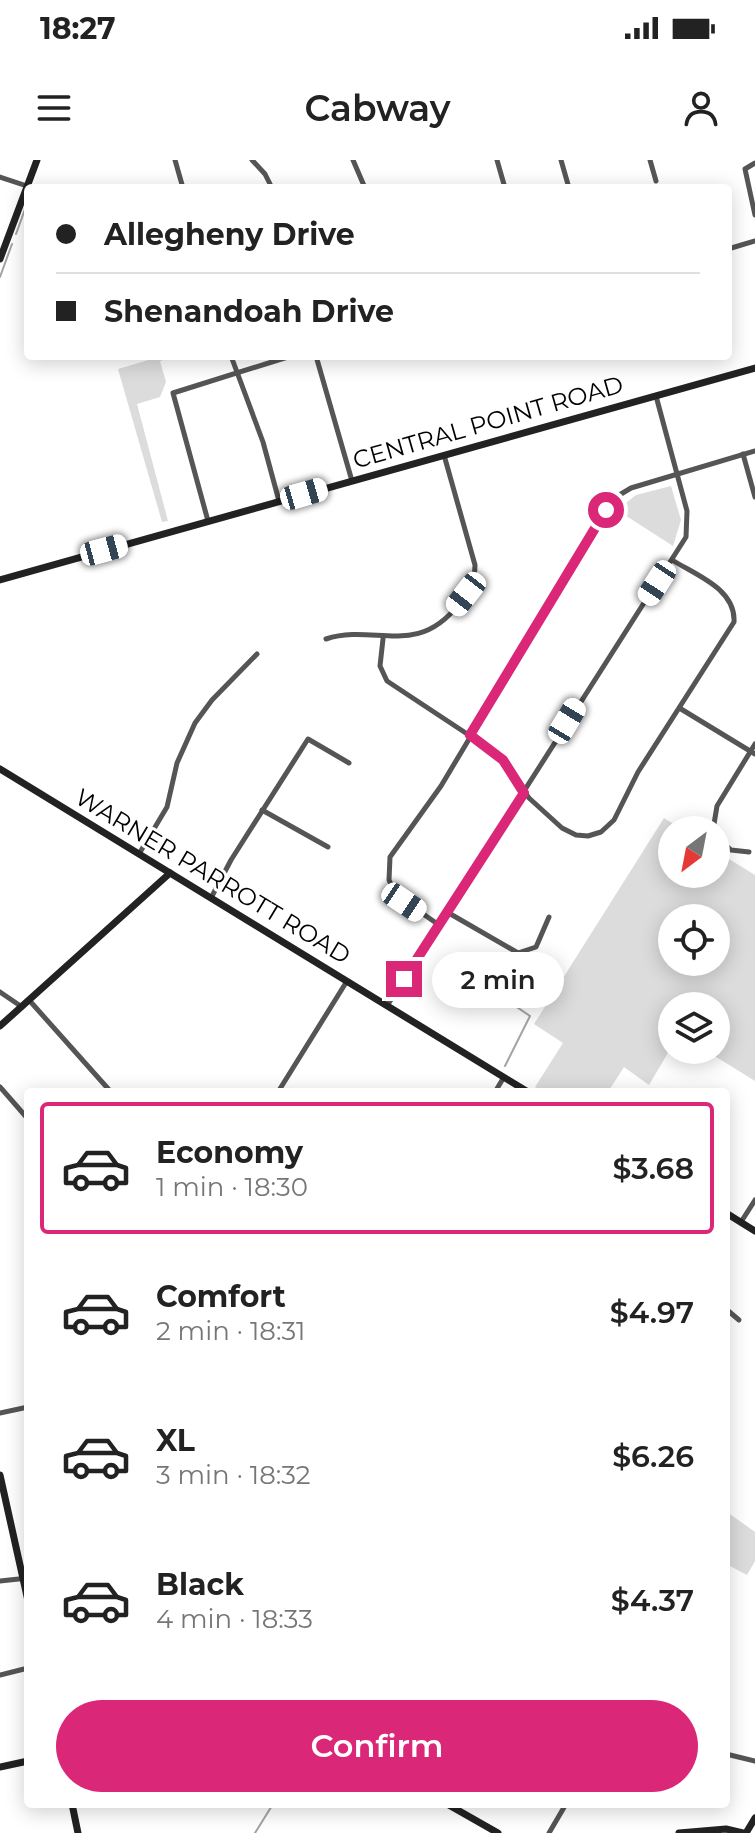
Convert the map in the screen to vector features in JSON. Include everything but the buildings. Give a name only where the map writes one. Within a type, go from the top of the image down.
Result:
[{"type":"street","points":[[28,184],[37,160]]},
{"type":"street","points":[[175,160],[182,184]]},
{"type":"street","points":[[252,160],[270,184]]},
{"type":"street","points":[[353,160],[363,184]]},
{"type":"street","points":[[497,160],[504,184]]},
{"type":"street","points":[[561,160],[568,184]]},
{"type":"street","points":[[650,160],[656,181]]},
{"type":"street","points":[[755,163],[745,169],[755,215]]},
{"type":"street","points":[[0,177],[24,185]]},
{"type":"street","points":[[0,259],[24,194]]},
{"type":"street","points":[[732,248],[755,241]]},
{"type":"street","points":[[232,360],[263,442],[279,501]]},
{"type":"street","points":[[208,521],[173,393],[277,360]]},
{"type":"street","points":[[317,360],[352,481]]},
{"type":"street","name":"CENTRAL POINT ROAD","points":[[0,580],[755,368]]},
{"type":"street","points":[[387,1006],[686,537],[688,524],[656,395]]},
{"type":"street","points":[[439,925],[396,895],[389,880],[388,864],[394,849],[433,798],[611,503],[631,488],[755,451]]},
{"type":"street","points":[[743,454],[755,497]]},
{"type":"street","points":[[326,639],[350,634],[383,639],[409,636],[435,626],[453,611],[474,580],[475,565],[444,455]]},
{"type":"street","points":[[383,639],[380,666],[387,681],[503,760],[524,793],[569,832],[588,836],[601,832],[614,820],[638,772],[731,630],[734,614],[726,594],[672,560]]},
{"type":"street","points":[[139,854],[167,807],[177,763],[195,723],[257,654]]},
{"type":"street","points":[[681,708],[753,753]]},
{"type":"street","points":[[211,898],[308,739],[349,763]]},
{"type":"street","points":[[715,816],[717,806],[753,753],[755,744]]},
{"type":"street","name":"WARNER PARROTT ROAD","points":[[0,769],[522,1088]]},
{"type":"street","points":[[262,810],[328,847]]},
{"type":"street","points":[[730,849],[749,852]]},
{"type":"street","points":[[0,1026],[170,873]]},
{"type":"street","points":[[447,912],[518,953],[536,947],[547,930],[549,917]]},
{"type":"street","points":[[280,1088],[347,981]]},
{"type":"street","points":[[0,992],[22,1007]]},
{"type":"street","points":[[29,1000],[107,1088]]},
{"type":"street","points":[[497,1088],[504,1077]]},
{"type":"street","points":[[0,1087],[24,1114]]},
{"type":"street","points":[[741,1222],[755,1200]]},
{"type":"street","points":[[730,1215],[755,1231]]},
{"type":"street","points":[[730,1312],[739,1320]]},
{"type":"street","points":[[0,1413],[24,1408]]},
{"type":"street","points":[[0,1475],[24,1571]]},
{"type":"street","points":[[0,1581],[24,1578]]},
{"type":"street","points":[[0,1675],[24,1669]]},
{"type":"street","points":[[730,1755],[755,1761]]},
{"type":"street","points":[[0,1767],[24,1762]]},
{"type":"street","points":[[67,1833],[78,1832],[73,1808]]},
{"type":"street","points":[[454,1808],[498,1833]]},
{"type":"street","points":[[549,1833],[564,1808]]},
{"type":"street","points":[[679,1833],[726,1829],[745,1833],[755,1818]]},
{"type":"shaded area","points":[[148,360],[164,360],[160,361],[166,382],[160,397],[137,404],[168,521],[162,522],[118,369]]},
{"type":"shaded area","points":[[671,486],[681,520],[673,546],[617,510],[636,495]]},
{"type":"shaded area","points":[[658,828],[658,888],[730,888],[730,860],[755,875],[755,1081],[728,1064],[730,1064],[730,992],[658,992],[658,1064],[661,1064],[649,1085],[624,1067],[611,1088],[535,1087],[563,1043],[534,1024]]},
{"type":"shaded area","points":[[730,1514],[755,1532],[755,1561],[747,1575],[730,1566]]},
{"type":"waterway","points":[[16,234],[24,212]]},
{"type":"waterway","points":[[0,277],[12,244]]},
{"type":"waterway","points":[[505,1066],[530,1016],[508,1001]]},
{"type":"waterway","points":[[255,1833],[271,1808]]},
{"type":"route","points":[[404,979],[524,793],[503,760],[470,735],[497,687],[572,572],[606,510]]}]
